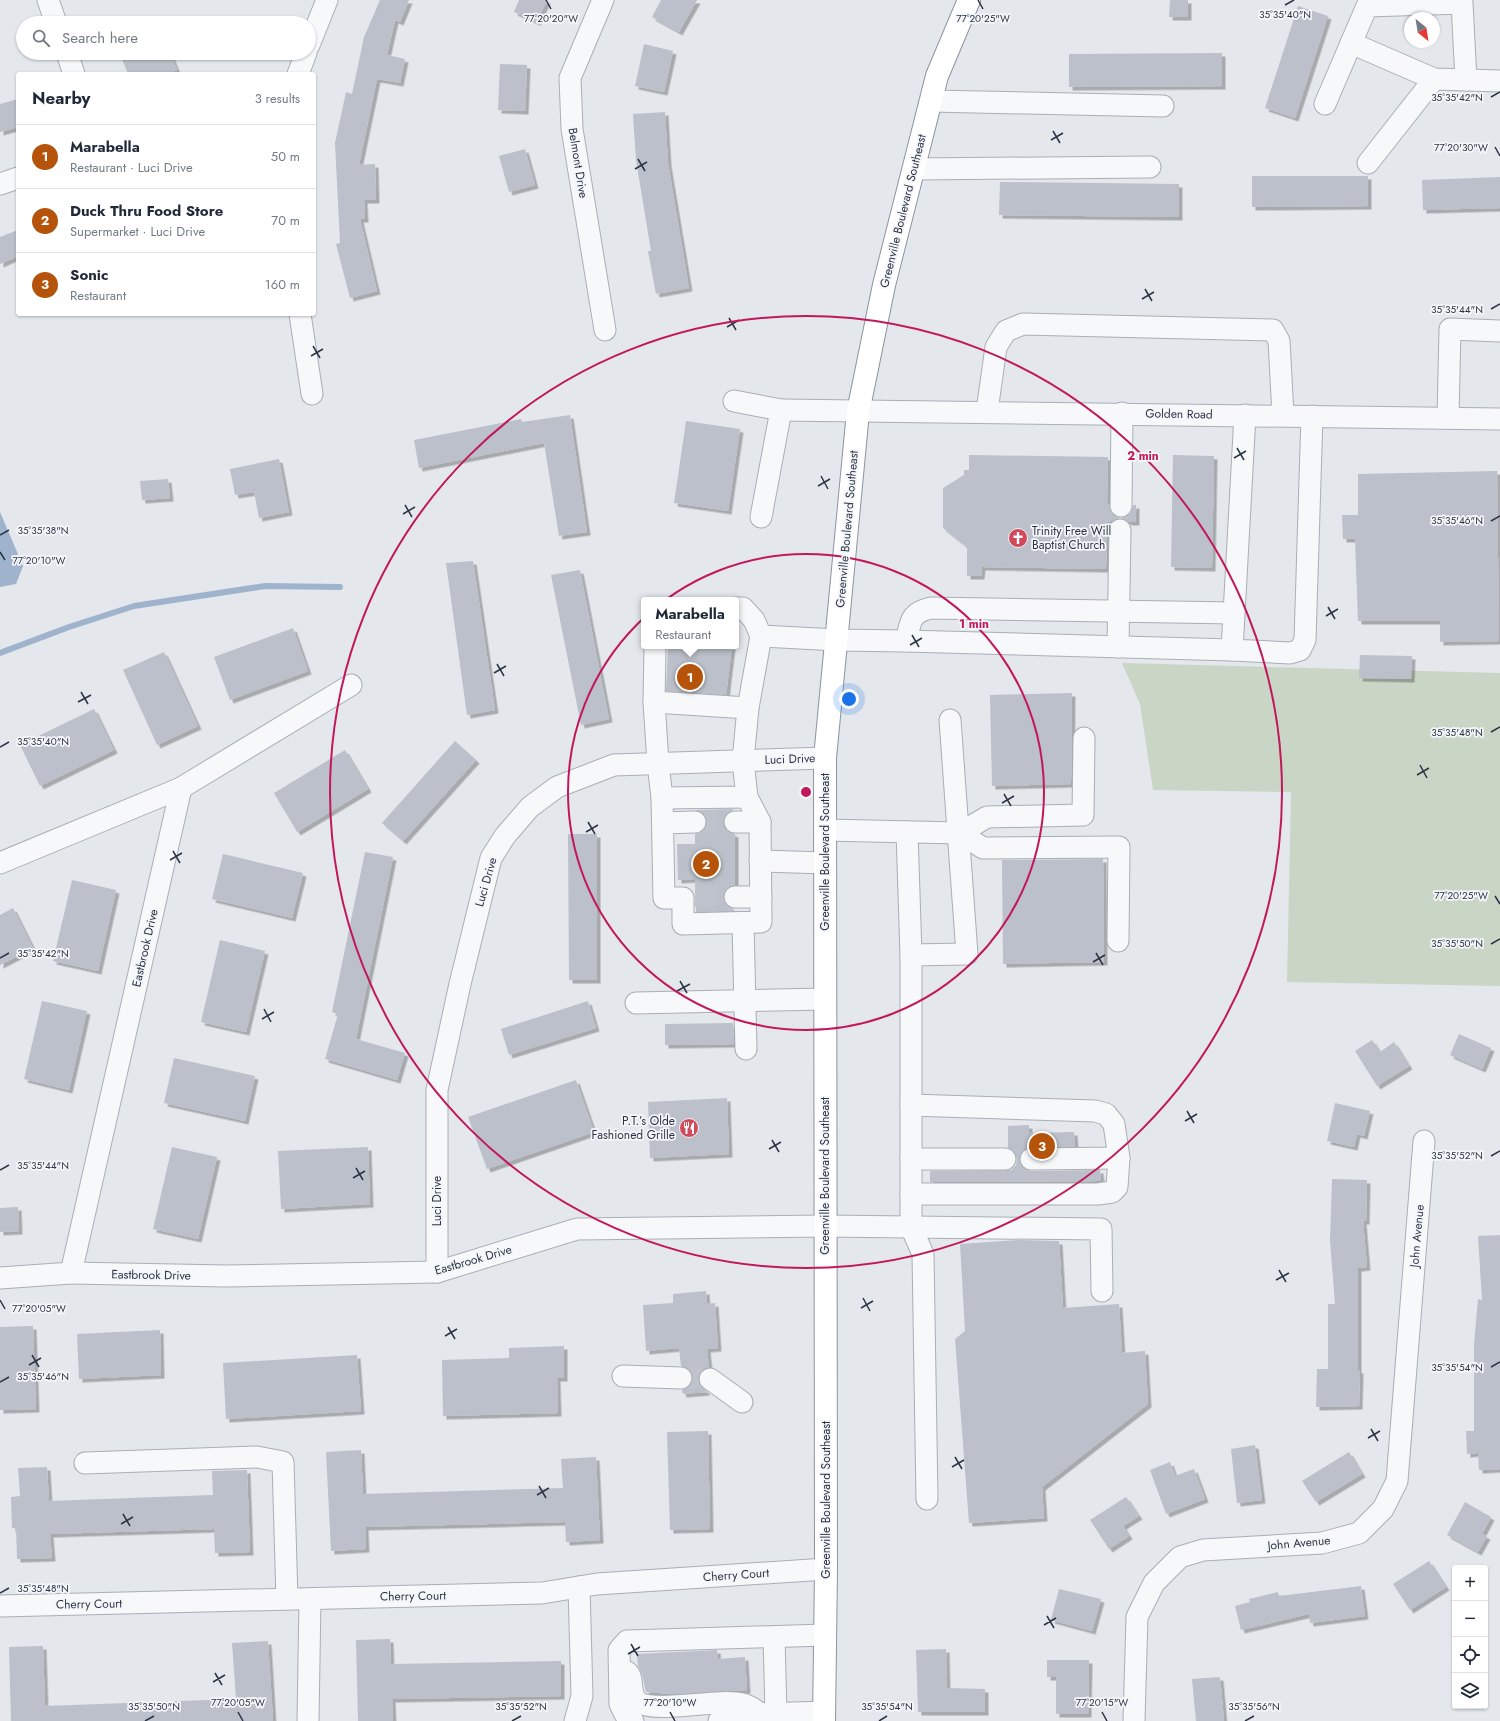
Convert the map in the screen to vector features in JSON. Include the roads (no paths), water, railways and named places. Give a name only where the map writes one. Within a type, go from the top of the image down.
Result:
[{"type":"highway","name":"Greenville Boulevard Southeast","points":[[824,1716],[826,1569],[825,758],[858,412],[884,285],[931,101],[938,76],[968,0]]},
{"type":"street","points":[[48,0],[54,16]]},
{"type":"street","points":[[316,28],[327,0]]},
{"type":"street","name":"Belmont Drive","points":[[603,0],[570,78],[572,128],[605,330]]},
{"type":"street","points":[[1325,104],[1367,6],[1462,3],[1466,80]]},
{"type":"street","points":[[1351,43],[1434,79],[1500,81]]},
{"type":"street","points":[[69,60],[73,72]]},
{"type":"street","points":[[299,72],[303,60]]},
{"type":"street","points":[[1368,163],[1434,79]]},
{"type":"street","points":[[931,101],[1163,106]]},
{"type":"street","points":[[914,169],[1150,167]]},
{"type":"street","points":[[0,184],[16,179]]},
{"type":"street","points":[[300,316],[312,394]]},
{"type":"street","points":[[987,411],[996,347],[1006,331],[1023,324],[1031,324],[1273,330],[1279,340],[1283,416]]},
{"type":"street","points":[[1448,418],[1450,329],[1500,331]]},
{"type":"street","name":"Golden Road","points":[[734,401],[781,410],[858,412],[987,411],[1500,418]]},
{"type":"street","points":[[761,517],[781,410]]},
{"type":"street","points":[[1121,506],[1122,413]]},
{"type":"street","points":[[1232,650],[1244,415]]},
{"type":"street","points":[[760,636],[837,640],[906,640],[1118,646],[1232,650],[1290,654],[1300,650],[1305,640],[1312,416]]},
{"type":"street","points":[[1118,646],[1120,530]]},
{"type":"street","points":[[655,649],[654,702],[662,798],[664,898],[689,897],[683,924],[761,922],[760,822],[747,797],[743,761],[748,708],[760,636],[754,620],[743,608],[739,608]]},
{"type":"street","points":[[906,640],[912,616],[920,610],[931,608],[1234,613]]},
{"type":"street","points":[[0,863],[181,788],[352,685]]},
{"type":"street","points":[[654,702],[748,708]]},
{"type":"street","points":[[911,955],[967,954],[960,833],[950,720]]},
{"type":"street","points":[[825,830],[960,833],[987,817],[1083,815],[1084,738]]},
{"type":"street","name":"Luci Drive","points":[[437,1272],[437,1090],[460,984],[491,858],[505,836],[530,808],[557,787],[614,765],[825,758]]},
{"type":"street","name":"Eastbrook Drive","points":[[71,1273],[181,788]]},
{"type":"street","points":[[662,798],[747,797]]},
{"type":"street","points":[[663,823],[695,822]]},
{"type":"street","points":[[735,822],[760,822]]},
{"type":"street","points":[[907,832],[911,955],[911,1227],[923,1254],[927,1498]]},
{"type":"street","points":[[960,833],[983,848],[1119,847],[1118,942]]},
{"type":"street","points":[[760,860],[825,863]]},
{"type":"street","points":[[735,897],[761,897]]},
{"type":"street","points":[[743,923],[746,1049]]},
{"type":"street","points":[[636,1003],[825,999]]},
{"type":"street","points":[[911,1105],[1095,1112],[1106,1114],[1114,1124],[1119,1158],[1117,1187],[1112,1192],[1098,1194],[911,1194]]},
{"type":"street","name":"John Avenue","points":[[1134,1721],[1137,1617],[1154,1583],[1180,1557],[1203,1550],[1322,1543],[1359,1533],[1383,1509],[1397,1481],[1424,1141]]},
{"type":"street","points":[[1031,1159],[1119,1158]]},
{"type":"street","points":[[911,1159],[1005,1159]]},
{"type":"street","name":"Eastbrook Drive","points":[[0,1278],[71,1273],[226,1276],[437,1272],[577,1229],[825,1226],[1101,1229],[1102,1291]]},
{"type":"street","points":[[623,1376],[681,1378]]},
{"type":"street","points":[[710,1380],[742,1402]]},
{"type":"street","points":[[85,1463],[257,1457],[283,1462],[287,1599]]},
{"type":"street","name":"Cherry Court","points":[[0,1606],[542,1593],[579,1586],[826,1569]]},
{"type":"street","points":[[575,1721],[582,1696],[579,1586]]},
{"type":"street","points":[[308,1721],[310,1599]]},
{"type":"street","points":[[633,1721],[626,1714],[620,1704],[619,1650],[627,1641],[825,1635]]},
{"type":"street","points":[[769,1714],[774,1637]]},
{"type":"street","points":[[619,1664],[631,1675],[634,1697],[640,1703],[660,1707],[726,1703],[743,1704],[769,1714]]},
{"type":"street","points":[[719,1721],[742,1719],[769,1714],[824,1716]]},
{"type":"water","points":[[0,512],[23,566],[16,584],[0,587]]},
{"type":"waterway","points":[[0,653],[69,627],[134,606],[265,586],[340,587]]},
{"type":"tunnel","points":[[695,822],[735,822]]},
{"type":"tunnel","points":[[695,896],[735,897]]},
{"type":"tunnel","points":[[681,1378],[710,1379]]},
{"type":"place","name":"Trinity Free Will Baptist Church","points":[[1018,538]]},
{"type":"place","name":"Marabella","points":[[690,677]]},
{"type":"place","name":"Duck Thru Food Store","points":[[706,864]]},
{"type":"place","name":"P.T.’s Olde Fashioned Grille","points":[[689,1128]]},
{"type":"place","name":"Sonic","points":[[1042,1146]]}]
